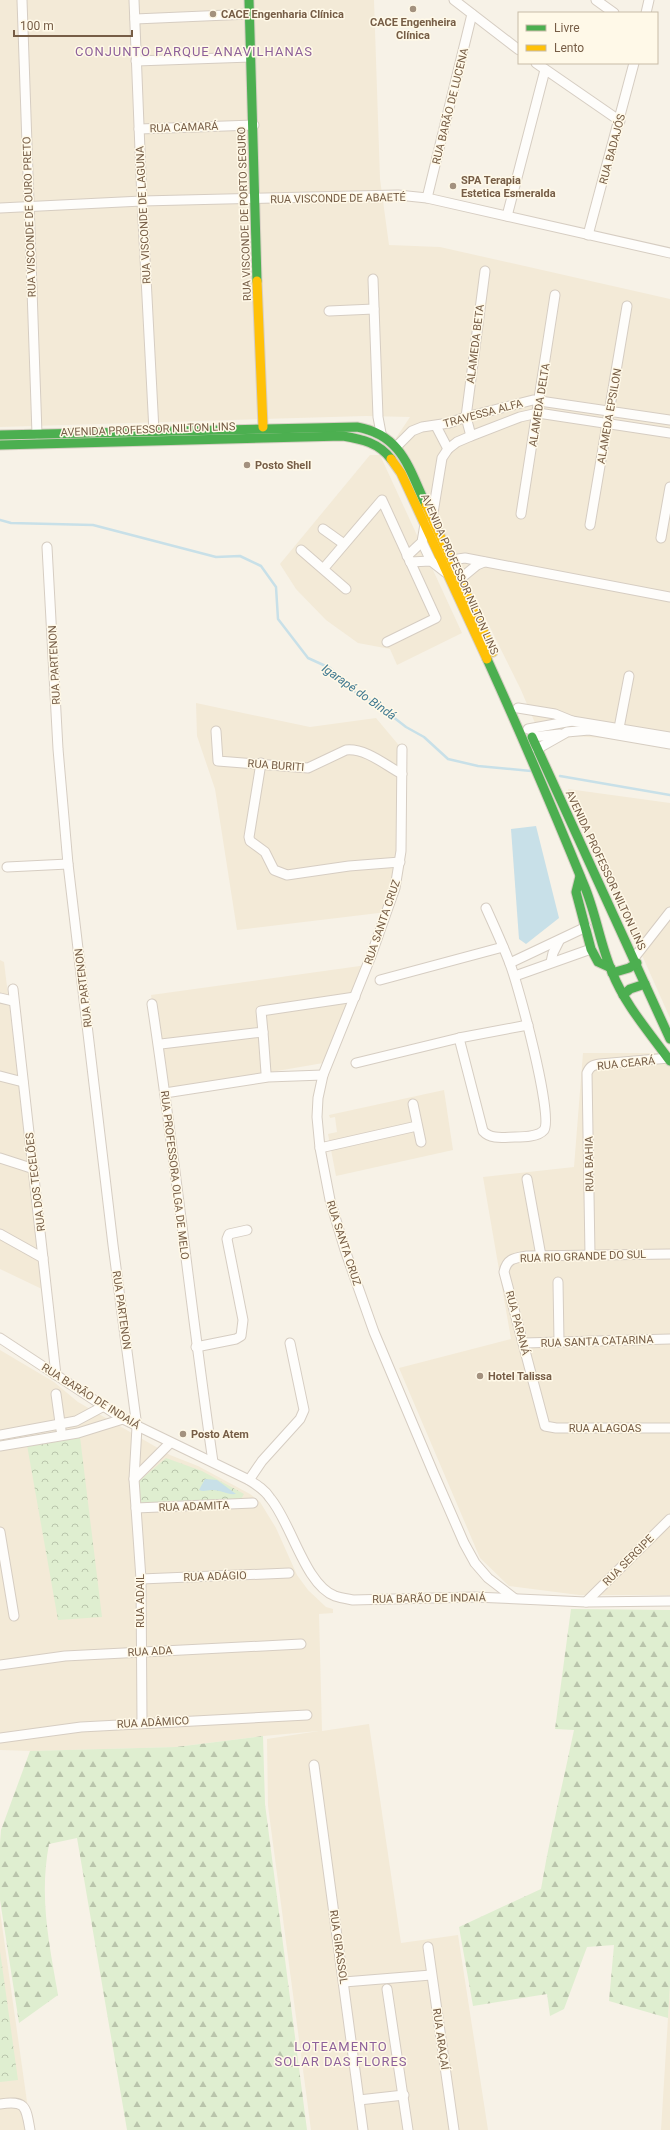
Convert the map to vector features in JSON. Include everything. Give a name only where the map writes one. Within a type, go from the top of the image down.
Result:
[{"type":"main road","name":"RUA VISCONDE DE PORTO SEGURO","points":[[249,0],[254,125],[254,199],[263,427]]},
{"type":"main road","name":"AVENIDA PROFESSOR NILTON LINS","points":[[0,435],[348,426],[380,433],[396,446],[460,579],[670,1039]]},
{"type":"main road","name":"AVENIDA PROFESSOR NILTON LINS","points":[[0,445],[302,437],[356,438],[368,440],[388,453],[401,473],[425,524],[534,766],[580,876],[611,970],[623,995],[669,1060]]},
{"type":"main road","points":[[580,876],[576,892],[591,949],[598,962],[611,970],[629,968],[635,961]]},
{"type":"main road","points":[[623,995],[630,989],[645,984]]},
{"type":"street","name":"RUA VISCONDE DE OURO PRETO","points":[[22,0],[37,434]]},
{"type":"street","name":"RUA VISCONDE DE LAGUNA","points":[[134,0],[142,202],[154,431]]},
{"type":"street","points":[[454,0],[518,49]]},
{"type":"street","points":[[596,0],[613,12]]},
{"type":"street","points":[[646,12],[649,0]]},
{"type":"street","points":[[135,19],[250,14]]},
{"type":"street","name":"RUA BARÃO DE LUCENA","points":[[427,198],[472,14]]},
{"type":"street","points":[[136,61],[251,57]]},
{"type":"street","points":[[537,64],[620,121]]},
{"type":"street","name":"RUA BADAJÓS","points":[[588,235],[620,121],[634,64]]},
{"type":"street","points":[[507,216],[544,70]]},
{"type":"street","name":"RUA CAMARÁ","points":[[139,129],[254,125]]},
{"type":"street","name":"RUA VISCONDE DE ABAETÉ","points":[[0,208],[142,202],[398,195],[427,198],[670,253]]},
{"type":"street","name":"ALAMEDA BETA","points":[[466,417],[485,271]]},
{"type":"street","points":[[373,279],[378,417],[380,433]]},
{"type":"street","name":"ALAMEDA DELTA","points":[[521,514],[540,401],[555,295]]},
{"type":"street","name":"ALAMEDA EPSILON","points":[[590,525],[627,306]]},
{"type":"street","points":[[329,311],[374,309]]},
{"type":"street","name":"TRAVESSA ALFA","points":[[396,446],[412,431],[422,427],[436,426],[527,401],[540,401],[670,420]]},
{"type":"street","points":[[493,411],[499,425]]},
{"type":"street","points":[[432,519],[442,458],[448,449],[457,442],[499,425],[538,413],[670,433]]},
{"type":"street","points":[[466,417],[471,436]]},
{"type":"street","points":[[436,426],[448,449]]},
{"type":"street","points":[[661,538],[670,487]]},
{"type":"street","points":[[324,568],[382,500],[436,618],[387,642]]},
{"type":"street","points":[[409,559],[422,542],[425,524]]},
{"type":"street","points":[[323,529],[344,544]]},
{"type":"street","points":[[422,542],[431,561],[446,573]]},
{"type":"street","name":"RUA PARTENON","points":[[47,547],[58,749],[68,864],[113,1245],[137,1427]]},
{"type":"street","points":[[301,550],[324,568],[346,589]]},
{"type":"street","points":[[451,560],[465,558],[670,597]]},
{"type":"street","points":[[409,559],[431,561]]},
{"type":"street","points":[[460,579],[473,568],[484,562]]},
{"type":"street","points":[[620,728],[629,676]]},
{"type":"street","points":[[518,708],[555,714],[572,721],[670,737]]},
{"type":"street","points":[[530,733],[572,721]]},
{"type":"street","points":[[537,749],[561,734],[589,730],[670,744]]},
{"type":"street","name":"RUA BURITI","points":[[216,731],[218,761],[262,763],[308,768],[351,749],[365,753],[402,774]]},
{"type":"street","points":[[530,733],[561,734]]},
{"type":"street","name":"RUA SANTA CRUZ","points":[[402,750],[400,862],[395,888],[355,997],[323,1075],[318,1098],[317,1117],[320,1148],[330,1200],[344,1250],[374,1332],[436,1479],[464,1543],[475,1563],[488,1578],[514,1598]]},
{"type":"street","name":"RUA SANTA CRUZ","points":[[262,763],[249,837],[250,841],[265,852],[274,870],[287,876],[349,866],[400,862]]},
{"type":"street","points":[[7,867],[68,864]]},
{"type":"street","points":[[459,1038],[480,1126],[483,1131],[491,1137],[524,1137],[539,1134],[544,1129],[547,1122],[546,1105],[528,1025],[515,976],[486,908]]},
{"type":"street","points":[[635,961],[670,912]]},
{"type":"street","points":[[510,963],[586,927]]},
{"type":"street","points":[[551,962],[553,953],[559,941]]},
{"type":"street","points":[[380,980],[503,947]]},
{"type":"street","points":[[515,976],[591,949]]},
{"type":"street","name":"RUA DOS TECELÕES","points":[[13,988],[13,1001],[34,1169],[56,1375]]},
{"type":"street","points":[[266,1073],[261,1011],[355,997]]},
{"type":"street","points":[[0,998],[13,1001]]},
{"type":"street","name":"RUA PROFESSORA OLGA DE MELO","points":[[152,1004],[165,1093],[196,1347],[213,1462]]},
{"type":"street","points":[[356,1063],[459,1038],[528,1025]]},
{"type":"street","points":[[161,1044],[262,1032]]},
{"type":"street","name":"RUA CEARÁ","points":[[587,1073],[593,1065],[669,1060]]},
{"type":"street","name":"RUA BAHIA","points":[[587,1073],[590,1255]]},
{"type":"street","points":[[165,1093],[268,1077],[323,1075]]},
{"type":"street","points":[[0,1076],[23,1082]]},
{"type":"street","points":[[413,1104],[421,1142]]},
{"type":"street","points":[[320,1148],[417,1126]]},
{"type":"street","points":[[0,1158],[34,1169]]},
{"type":"street","points":[[527,1179],[541,1256]]},
{"type":"street","points":[[196,1347],[236,1339],[241,1336],[243,1320],[228,1236],[231,1233],[247,1230]]},
{"type":"street","points":[[0,1234],[43,1258]]},
{"type":"street","name":"RUA RIO GRANDE DO SUL","points":[[504,1272],[506,1262],[511,1259],[541,1256],[670,1254]]},
{"type":"street","name":"RUA PARANÁ","points":[[504,1272],[524,1343],[542,1422]]},
{"type":"street","points":[[558,1282],[559,1342]]},
{"type":"street","name":"RUA BARÃO DE INDAIÁ","points":[[0,1338],[137,1427],[249,1480],[270,1497],[282,1516],[309,1570],[321,1586],[334,1596],[354,1600],[429,1597],[514,1598],[586,1602],[670,1601]]},
{"type":"street","name":"RUA SANTA CATARINA","points":[[524,1343],[670,1339]]},
{"type":"street","points":[[249,1480],[262,1461],[300,1419],[304,1410],[290,1343]]},
{"type":"street","points":[[56,1394],[62,1437]]},
{"type":"street","points":[[0,1435],[61,1425],[76,1421],[104,1406]]},
{"type":"street","points":[[0,1446],[62,1437],[123,1419]]},
{"type":"street","name":"RUA ALAGOAS","points":[[542,1422],[550,1428],[670,1428]]},
{"type":"street","name":"RUA ADAIL","points":[[137,1427],[134,1479],[141,1579],[140,1651],[142,1722]]},
{"type":"street","points":[[134,1479],[170,1443]]},
{"type":"street","name":"RUA ADAMITA","points":[[136,1508],[253,1503]]},
{"type":"street","name":"RUA SERGIPE","points":[[586,1602],[670,1519]]},
{"type":"street","points":[[0,1532],[14,1616]]},
{"type":"street","name":"RUA ADÁGIO","points":[[141,1579],[289,1573]]},
{"type":"street","name":"RUA ADA","points":[[0,1665],[65,1656],[301,1644]]},
{"type":"street","name":"RUA ADÂMICO","points":[[0,1738],[81,1727],[142,1722],[307,1715]]},
{"type":"street","name":"RUA GIRASSOL","points":[[314,1765],[363,2130]]},
{"type":"street","name":"RUA ARAÇAÍ","points":[[428,1947],[454,2130]]},
{"type":"street","points":[[344,1982],[431,1975]]},
{"type":"street","points":[[387,1989],[408,2130]]},
{"type":"street","points":[[359,2100],[404,2095]]},
{"type":"street","points":[[0,2104],[18,2102],[23,2105],[26,2109],[30,2130]]},
{"type":"shaded area","points":[[0,0],[374,0],[380,179],[389,245],[440,247],[670,299],[670,749],[604,738],[572,736],[546,749],[521,690],[396,438],[410,417],[366,416],[0,427]]},
{"type":"shaded area","points":[[370,455],[380,455],[462,633],[397,665],[390,649],[358,643],[326,620],[296,589],[280,564]]},
{"type":"shaded area","points":[[196,703],[310,727],[376,718],[402,749],[400,862],[387,912],[237,930],[215,789],[197,736]]},
{"type":"shaded area","points":[[568,789],[670,803],[670,1018]]},
{"type":"shaded area","points":[[0,960],[4,962],[44,1290],[0,1269]]},
{"type":"shaded area","points":[[367,965],[329,1062],[166,1090],[151,995]]},
{"type":"shaded area","points":[[583,1053],[670,1053],[670,1595],[579,1595],[509,1586],[480,1558],[399,1368],[511,1339],[483,1177],[574,1167]]},
{"type":"shaded area","points":[[444,1090],[453,1150],[336,1176],[328,1134],[337,1132],[335,1117],[330,1118],[329,1115]]},
{"type":"shaded area","points":[[0,1350],[54,1382],[78,1402],[170,1455],[198,1466],[250,1494],[260,1502],[276,1528],[297,1575],[308,1590],[326,1607],[333,1609],[333,1613],[319,1614],[322,1731],[369,1724],[401,1943],[458,1935],[488,2130],[311,2130],[268,1806],[267,1739],[319,1731],[263,1736],[176,1747],[33,1751],[0,1750]]},
{"type":"shaded area","points":[[0,1911],[31,2130],[0,2130]]},
{"type":"shaded area","points":[[670,1985],[670,2130],[661,2130],[668,2018]]},
{"type":"green space","points":[[80,1437],[102,1617],[58,1620],[27,1445]]},
{"type":"green space","points":[[166,1458],[202,1471],[244,1494],[241,1499],[140,1503],[138,1482]]},
{"type":"green space","points":[[571,1609],[670,1610],[670,1985],[668,2018],[609,2001],[614,1945],[587,1947],[564,2009],[550,2016],[547,1994],[473,2006],[459,1927],[541,1889],[552,1829],[574,1730],[555,1729]]},
{"type":"green space","points":[[263,1736],[265,1804],[307,2130],[127,2130],[77,1838],[49,1844],[46,1864],[46,1920],[58,1995],[19,2023],[0,1900],[1,1830],[30,1751],[176,1747]]},
{"type":"green space","points":[[0,1951],[18,2080],[0,2082]]},
{"type":"water","points":[[536,826],[559,918],[526,944],[519,939],[511,829]]},
{"type":"water","points":[[205,1479],[217,1480],[236,1494],[215,1490],[199,1490]]},
{"type":"waterway","name":"Igarapé do Bindá","points":[[0,520],[11,523],[93,525],[216,557],[240,556],[261,566],[276,587],[278,619],[308,658],[330,668],[352,690],[374,702],[406,727],[424,737],[448,759],[478,766],[531,771]]},
{"type":"waterway","name":"Igarapé do Bindá","points":[[560,776],[670,795]]},
{"type":"traffic: fast","points":[[249,0],[257,281]]},
{"type":"traffic: fast","points":[[0,435],[357,427],[372,431],[394,446],[409,467],[426,505]]},
{"type":"traffic: fast","points":[[0,445],[343,436],[376,445],[391,459]]},
{"type":"traffic: fast","points":[[487,659],[537,772],[584,885],[592,906],[601,940],[617,984],[638,1018],[670,1061]]},
{"type":"traffic: fast","points":[[532,737],[670,1039]]},
{"type":"traffic: fast","points":[[580,876],[576,892],[591,949],[598,962],[611,968]]},
{"type":"traffic: fast","points":[[612,973],[629,968],[637,963]]},
{"type":"traffic: fast","points":[[623,995],[630,989],[645,984]]},
{"type":"traffic: slow","points":[[257,281],[263,427]]},
{"type":"traffic: slow","points":[[391,459],[401,473],[487,659]]},
{"type":"traffic: slow","points":[[426,505],[493,652]]},
{"type":"place","name":"CACE Engenheira Clínica","points":[[413,9]]},
{"type":"place","name":"CACE Engenharia Clínica","points":[[213,14]]},
{"type":"place","name":"SPA Terapia Estetica Esmeralda","points":[[453,186]]},
{"type":"place","name":"Posto Shell","points":[[247,465]]},
{"type":"place","name":"Hotel Talissa","points":[[480,1376]]},
{"type":"place","name":"Posto Atem","points":[[183,1434]]},
{"type":"district","name":"CONJUNTO PARQUE ANAVILHANAS","points":[[194,51]]},
{"type":"district","name":"LOTEAMENTO SOLAR DAS FLORES","points":[[341,2054]]}]
